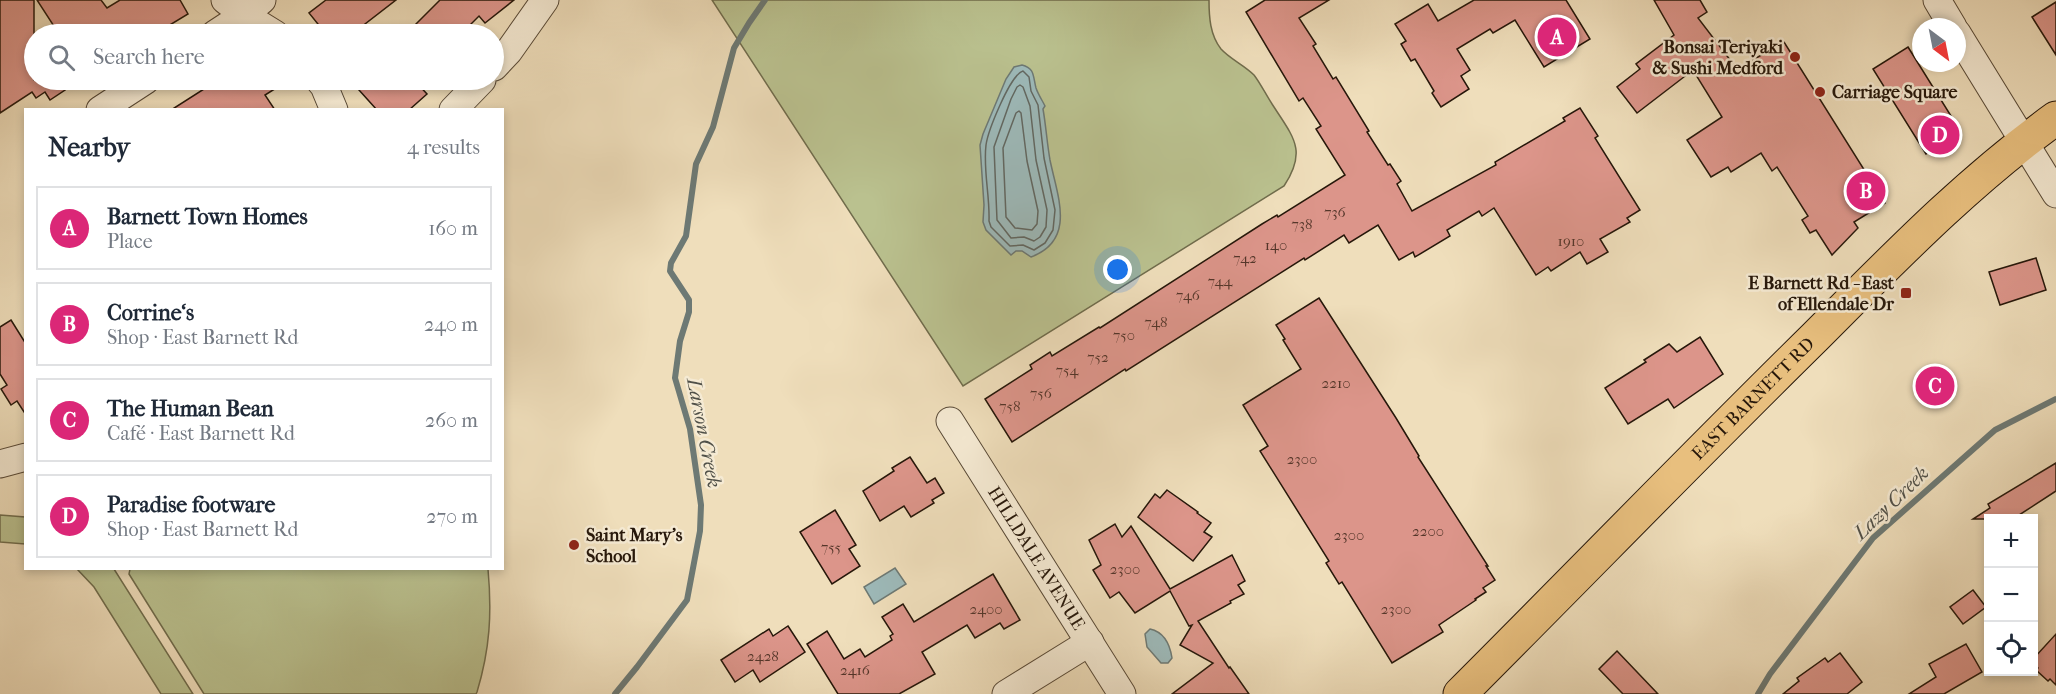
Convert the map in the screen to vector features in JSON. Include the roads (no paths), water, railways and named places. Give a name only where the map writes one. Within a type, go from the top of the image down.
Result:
[{"type":"main road","name":"EAST BARNETT RD","points":[[1460,694],[1888,264],[1965,190],[2056,118]]},
{"type":"street","points":[[504,56],[545,0]]},
{"type":"street","points":[[1937,0],[1948,18]]},
{"type":"street","points":[[225,24],[244,5],[264,24]]},
{"type":"street","points":[[1966,48],[2056,194]]},
{"type":"street","points":[[103,108],[131,90]]},
{"type":"street","points":[[326,90],[333,108]]},
{"type":"street","points":[[455,108],[472,90]]},
{"type":"street","name":"HILLDALE AVENUE","points":[[950,421],[1122,694]]},
{"type":"street","points":[[0,464],[24,458]]},
{"type":"street","points":[[1006,694],[1090,642]]},
{"type":"water","points":[[1022,65],[1031,71],[1045,106],[1043,109],[1048,147],[1060,215],[1059,228],[1054,240],[1045,249],[1031,257],[1022,251],[1016,251],[1011,255],[986,230],[983,222],[980,145],[1006,79],[1014,67]]},
{"type":"water","points":[[895,568],[906,584],[874,604],[864,587]]},
{"type":"water","points":[[1150,629],[1163,636],[1168,644],[1172,658],[1168,663],[1161,663],[1147,647],[1145,634]]},
{"type":"waterway","name":"Larson Creek","points":[[615,694],[687,600],[700,531],[701,505],[690,429],[675,378],[680,341],[689,312],[689,300],[670,271],[671,263],[686,236],[696,164],[713,127],[734,48],[765,0]]},
{"type":"waterway","name":"Lazy Creek","points":[[1758,694],[1770,674],[1873,538],[1995,430],[2056,399]]},
{"type":"place","name":"Barnett Town Homes","points":[[1557,37]]},
{"type":"place","name":"Bonsai Teriyaki & Sushi Medford","points":[[1795,57]]},
{"type":"place","name":"Carriage Square","points":[[1820,92]]},
{"type":"place","name":"Paradise footware","points":[[1940,135]]},
{"type":"place","name":"Corrine‘s","points":[[1866,191]]},
{"type":"place","name":"E Barnett Rd - East of Ellendale Dr","points":[[1906,293]]},
{"type":"place","name":"The Human Bean","points":[[1935,386]]},
{"type":"place","name":"Saint Mary's School","points":[[574,545]]}]
